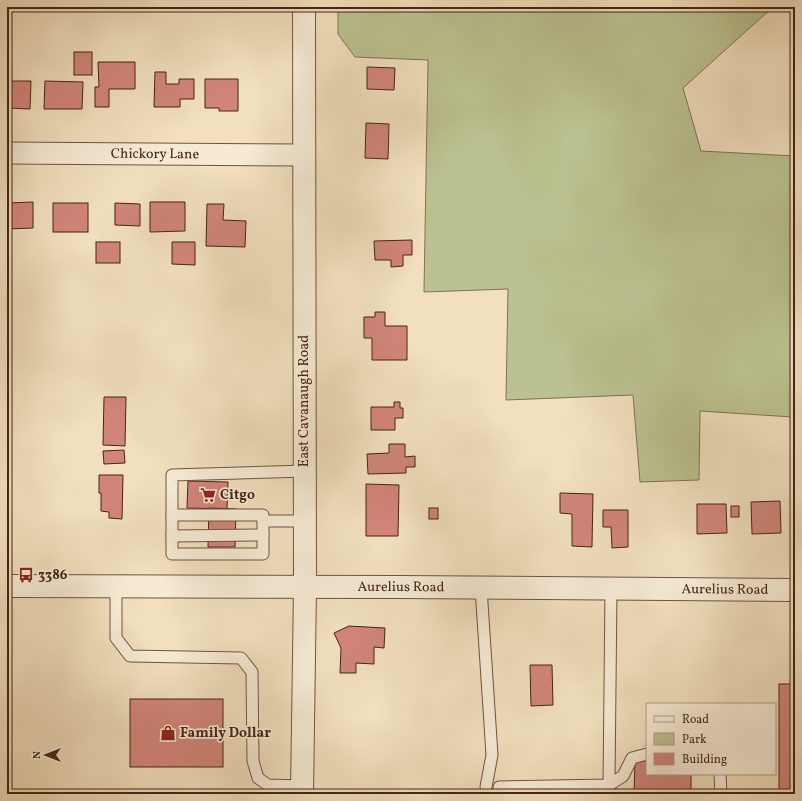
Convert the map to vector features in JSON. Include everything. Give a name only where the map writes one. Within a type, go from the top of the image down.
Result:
[{"type":"street","name":"East Cavanaugh Road","points":[[302,790],[305,587],[304,7]]},
{"type":"street","name":"Chickory Lane","points":[[7,153],[304,155]]},
{"type":"street","name":"Aurelius Road","points":[[7,586],[795,590]]},
{"type":"lane","points":[[172,515],[263,515],[263,554],[172,554],[172,536],[172,515],[172,474],[305,471]]},
{"type":"lane","points":[[263,521],[305,521]]},
{"type":"lane","points":[[172,536],[263,536]]},
{"type":"lane","points":[[116,586],[116,638],[130,656],[241,658],[252,672],[253,761],[258,778],[268,785],[302,790]]},
{"type":"lane","points":[[481,588],[492,755],[486,787]]},
{"type":"lane","points":[[609,785],[611,589]]},
{"type":"lane","points":[[499,787],[609,785],[623,776],[632,758],[646,754]]},
{"type":"lane","points":[[720,775],[721,794]]},
{"type":"green space","points":[[338,7],[773,7],[683,88],[701,151],[795,156],[795,411],[792,417],[700,411],[699,480],[640,482],[633,395],[506,400],[508,289],[424,292],[428,60],[355,57],[338,34]]},
{"type":"building","points":[[74,52],[92,52],[92,75],[74,75]]},
{"type":"building","points":[[98,62],[135,62],[135,89],[109,89],[109,107],[95,107],[95,87],[99,87]]},
{"type":"building","points":[[367,67],[395,68],[394,90],[367,89]]},
{"type":"building","points":[[155,72],[166,72],[166,84],[179,84],[179,79],[194,79],[194,99],[180,99],[180,107],[154,107]]},
{"type":"building","points":[[205,79],[238,79],[238,111],[219,111],[219,108],[205,108]]},
{"type":"building","points":[[7,81],[31,81],[30,109],[7,108]]},
{"type":"building","points":[[45,81],[83,82],[82,109],[44,109]]},
{"type":"building","points":[[366,123],[389,124],[388,159],[365,158]]},
{"type":"building","points":[[33,202],[33,228],[7,229],[7,203]]},
{"type":"building","points":[[150,202],[185,202],[185,231],[150,232]]},
{"type":"building","points":[[53,203],[88,203],[88,232],[53,232]]},
{"type":"building","points":[[115,203],[140,204],[140,226],[115,225]]},
{"type":"building","points":[[207,204],[224,204],[223,220],[246,221],[245,247],[206,246]]},
{"type":"building","points":[[412,240],[412,255],[403,255],[403,266],[391,267],[391,260],[375,260],[374,241]]},
{"type":"building","points":[[96,242],[120,242],[120,263],[96,263]]},
{"type":"building","points":[[172,242],[195,242],[195,265],[172,264]]},
{"type":"building","points":[[375,312],[385,312],[385,326],[407,326],[407,360],[372,360],[372,338],[364,338],[364,317],[375,317]]},
{"type":"building","points":[[104,397],[126,397],[125,446],[103,445]]},
{"type":"building","points":[[394,402],[400,402],[400,408],[403,408],[403,418],[395,418],[395,430],[371,430],[371,407],[394,407]]},
{"type":"building","points":[[389,444],[405,444],[405,457],[415,456],[415,467],[406,467],[406,473],[368,474],[367,454],[389,453]]},
{"type":"building","points":[[124,450],[125,463],[104,464],[103,451]]},
{"type":"building","points":[[99,475],[123,475],[122,519],[109,518],[109,512],[101,511]]},
{"type":"building","points":[[188,481],[228,482],[227,509],[187,508]]},
{"type":"building","points":[[366,484],[399,485],[398,536],[366,536]]},
{"type":"building","points":[[560,493],[593,494],[592,547],[572,546],[572,514],[560,513]]},
{"type":"building","points":[[780,501],[781,533],[752,534],[751,502]]},
{"type":"building","points":[[697,504],[726,504],[727,533],[697,534]]},
{"type":"building","points":[[731,506],[739,506],[739,517],[731,517]]},
{"type":"building","points":[[209,508],[236,509],[235,547],[208,547]]},
{"type":"building","points":[[429,508],[438,508],[438,519],[429,519]]},
{"type":"building","points":[[603,510],[628,510],[628,547],[612,548],[611,527],[603,527]]},
{"type":"building","points":[[349,626],[385,628],[384,648],[374,647],[374,664],[356,663],[356,673],[340,673],[341,648],[334,633]]},
{"type":"building","points":[[530,665],[552,665],[553,705],[531,706]]},
{"type":"building","points":[[779,684],[795,684],[795,794],[779,794]]},
{"type":"building","points":[[130,699],[223,699],[223,767],[130,767]]},
{"type":"building","points":[[635,761],[646,761],[646,775],[691,775],[691,794],[634,794]]},
{"type":"place","name":"Citgo","points":[[208,495]]},
{"type":"place","name":"3386","points":[[26,575]]},
{"type":"place","name":"Family Dollar","points":[[168,733]]}]
